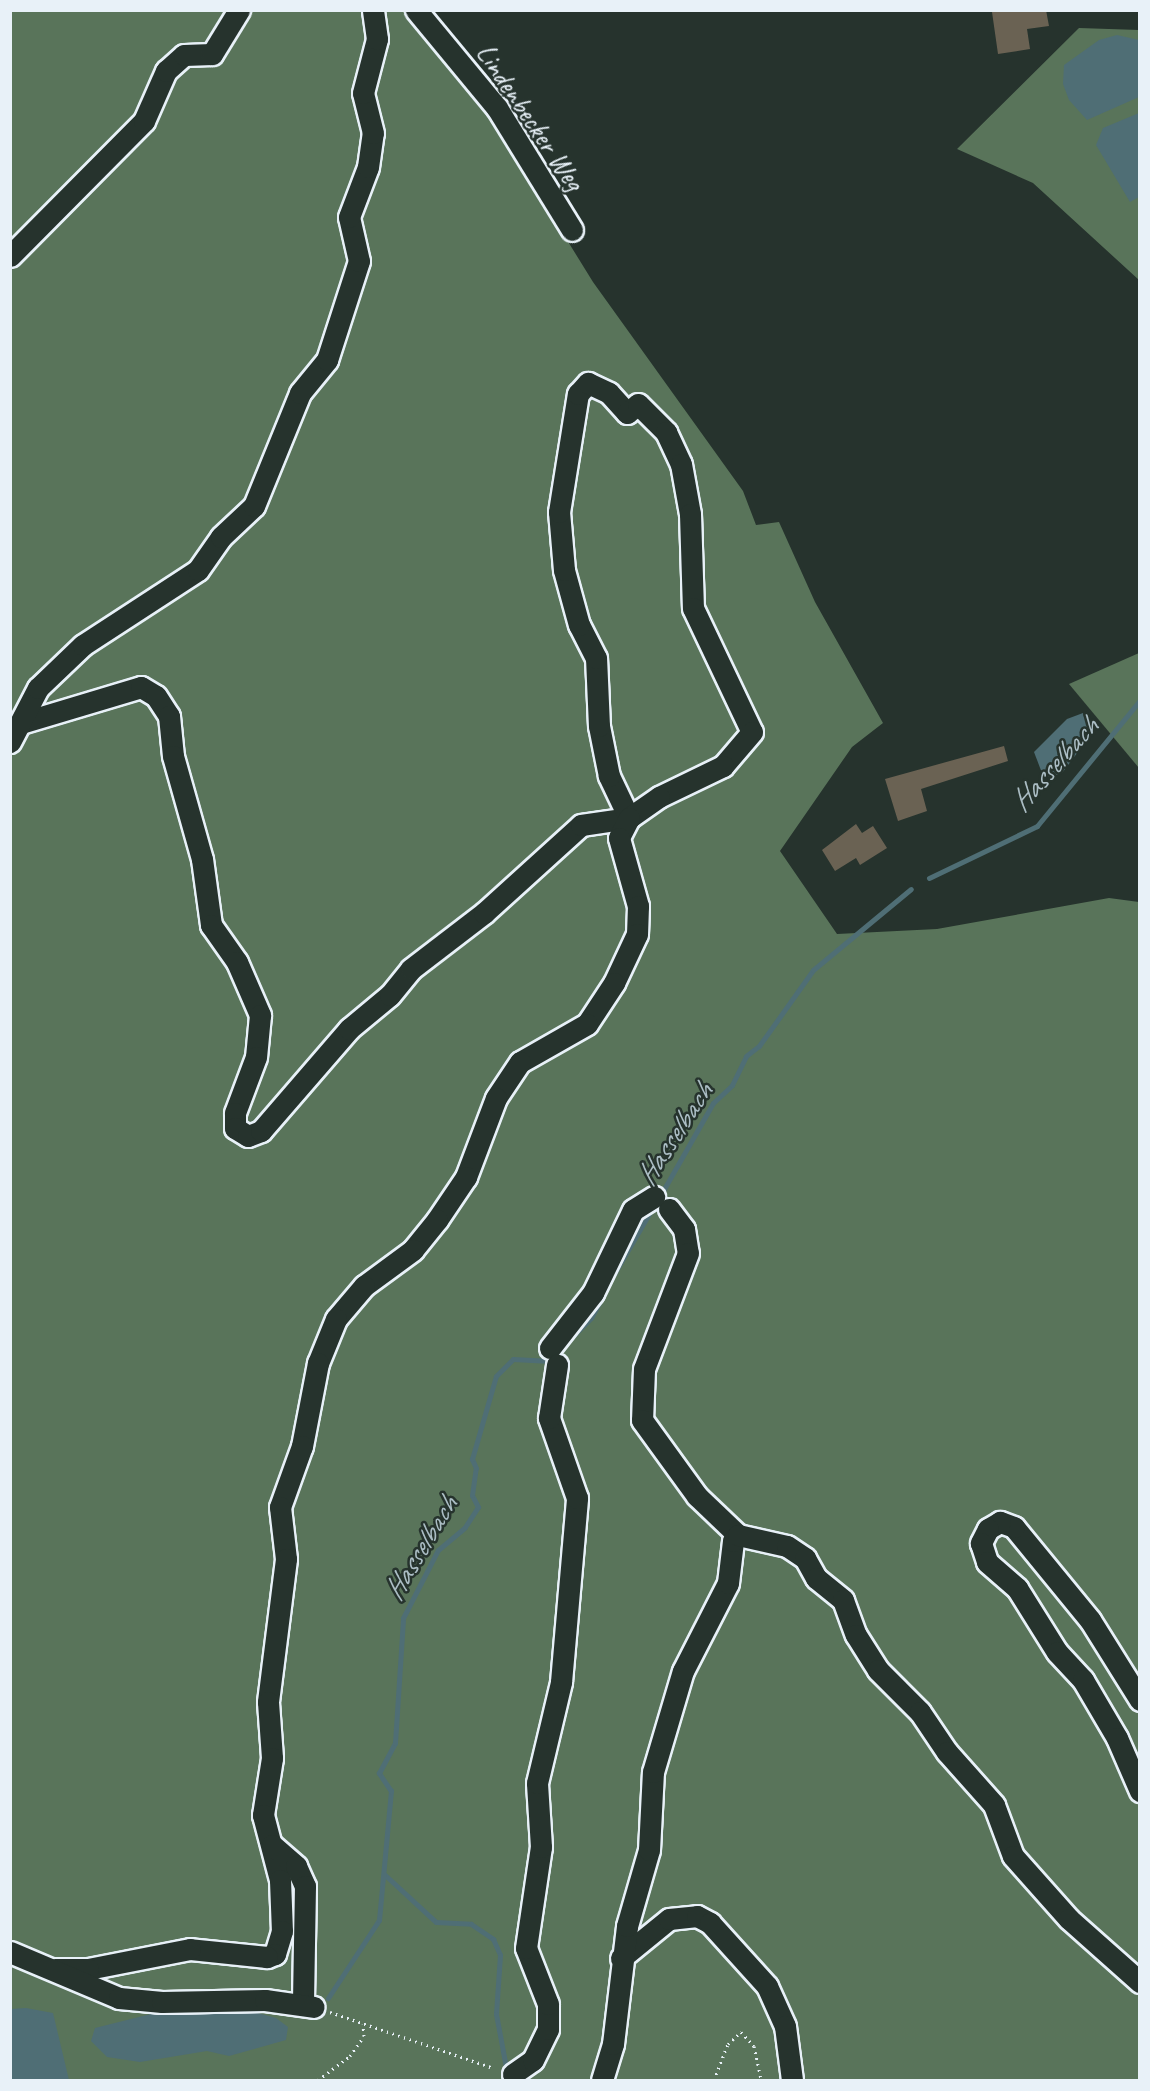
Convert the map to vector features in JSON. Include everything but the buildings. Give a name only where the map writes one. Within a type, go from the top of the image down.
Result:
[{"type":"street","points":[[10,256],[144,121],[166,71],[184,55],[212,54],[239,10]]},
{"type":"street","points":[[10,742],[38,688],[83,645],[198,570],[221,537],[254,506],[300,393],[327,360],[359,261],[350,217],[368,166],[373,133],[363,93],[377,39],[373,10]]},
{"type":"street","name":"Lindenbecker Weg","points":[[416,10],[497,108],[572,230]]},
{"type":"street","points":[[55,1969],[87,1969],[190,1949],[271,1956],[280,1942],[283,1916],[272,1845],[263,1815],[272,1758],[268,1702],[286,1559],[280,1507],[302,1446],[318,1363],[336,1319],[364,1286],[413,1250],[466,1177],[496,1098],[520,1062],[587,1024],[614,983],[637,934],[638,906],[619,838],[629,818],[658,797],[723,766],[752,732],[693,608],[690,514],[681,464],[671,443],[638,404],[627,414],[609,393],[588,383],[579,393],[559,512],[564,570],[579,625],[596,658],[599,726],[609,776],[629,818]]},
{"type":"street","points":[[21,723],[141,687],[156,696],[169,716],[173,756],[202,859],[211,925],[237,962],[260,1015],[256,1057],[235,1113],[235,1128],[248,1136],[261,1131],[349,1029],[390,995],[411,969],[484,913],[581,825],[629,818]]},
{"type":"street","points":[[530,2080],[513,2074],[534,2060],[548,2029],[548,2004],[526,1948],[527,1916],[541,1847],[537,1784],[552,1733],[566,1644],[577,1498],[549,1418],[554,1356],[593,1293],[633,1210],[661,1203],[684,1229],[688,1253],[644,1368],[642,1420],[697,1496],[738,1535],[787,1546],[805,1558],[816,1578],[843,1600],[856,1635],[878,1670],[920,1712],[947,1752],[994,1805],[1013,1856],[1069,1919],[1140,1982]]},
{"type":"street","points":[[1140,1700],[1090,1620],[1014,1527],[1000,1522],[988,1530],[981,1544],[987,1562],[1017,1588],[1057,1652],[1083,1680],[1117,1738],[1140,1791]]},
{"type":"street","points":[[602,2080],[613,2044],[621,1958],[634,1888],[649,1850],[653,1772],[682,1671],[728,1582],[733,1540],[738,1535]]},
{"type":"street","points":[[10,1952],[55,1969],[92,1988],[139,2001],[308,2005],[305,1886],[296,1866],[272,1845]]},
{"type":"street","points":[[621,1958],[669,1919],[697,1916],[710,1923],[766,1986],[785,2026],[792,2080]]},
{"type":"path","points":[[308,2005],[495,2068]]},
{"type":"path","points":[[318,2080],[350,2056],[364,2036],[363,2024]]},
{"type":"path","points":[[714,2080],[728,2044],[741,2032],[753,2046],[762,2080]]},
{"type":"green space","points":[[11,11],[405,11],[481,101],[593,282],[743,491],[756,525],[779,522],[815,602],[883,723],[852,747],[780,851],[837,934],[937,929],[1109,898],[1139,902],[1139,2080],[11,2080]]},
{"type":"green space","points":[[1079,28],[1139,30],[1139,280],[1033,183],[957,149]]},
{"type":"green space","points":[[1139,653],[1139,768],[1069,684]]},
{"type":"water","points":[[1117,35],[1139,40],[1139,97],[1087,120],[1069,100],[1063,84],[1064,65],[1099,40]]},
{"type":"water","points":[[1139,113],[1139,197],[1130,202],[1096,145],[1103,128]]},
{"type":"water","points":[[1083,713],[1093,732],[1062,773],[1049,777],[1042,773],[1034,752],[1067,719]]},
{"type":"water","points":[[26,2008],[53,2013],[69,2080],[11,2080],[11,2009]]},
{"type":"water","points":[[254,2012],[276,2018],[288,2027],[286,2040],[229,2056],[207,2051],[140,2062],[107,2057],[91,2041],[95,2028],[155,2013]]},
{"type":"waterway","name":"Hasselbach","points":[[929,878],[1037,826],[1140,700]]},
{"type":"waterway","name":"Hasselbach","points":[[660,1196],[713,1103],[732,1085],[746,1056],[759,1046],[813,970],[911,889]]},
{"type":"waterway","name":"Hasselbach","points":[[614,1274],[653,1207]]},
{"type":"waterway","name":"Hasselbach","points":[[569,1340],[591,1318],[603,1295]]},
{"type":"waterway","name":"Hasselbach","points":[[328,1998],[379,1920],[391,1791],[379,1773],[395,1743],[403,1618],[438,1550],[465,1527],[478,1507],[472,1495],[476,1468],[472,1459],[496,1376],[513,1359],[546,1361],[553,1354]]},
{"type":"waterway","name":"Hasselbach","points":[[385,1875],[436,1922],[471,1924],[493,1939],[500,1955],[496,2014],[507,2073]]}]
